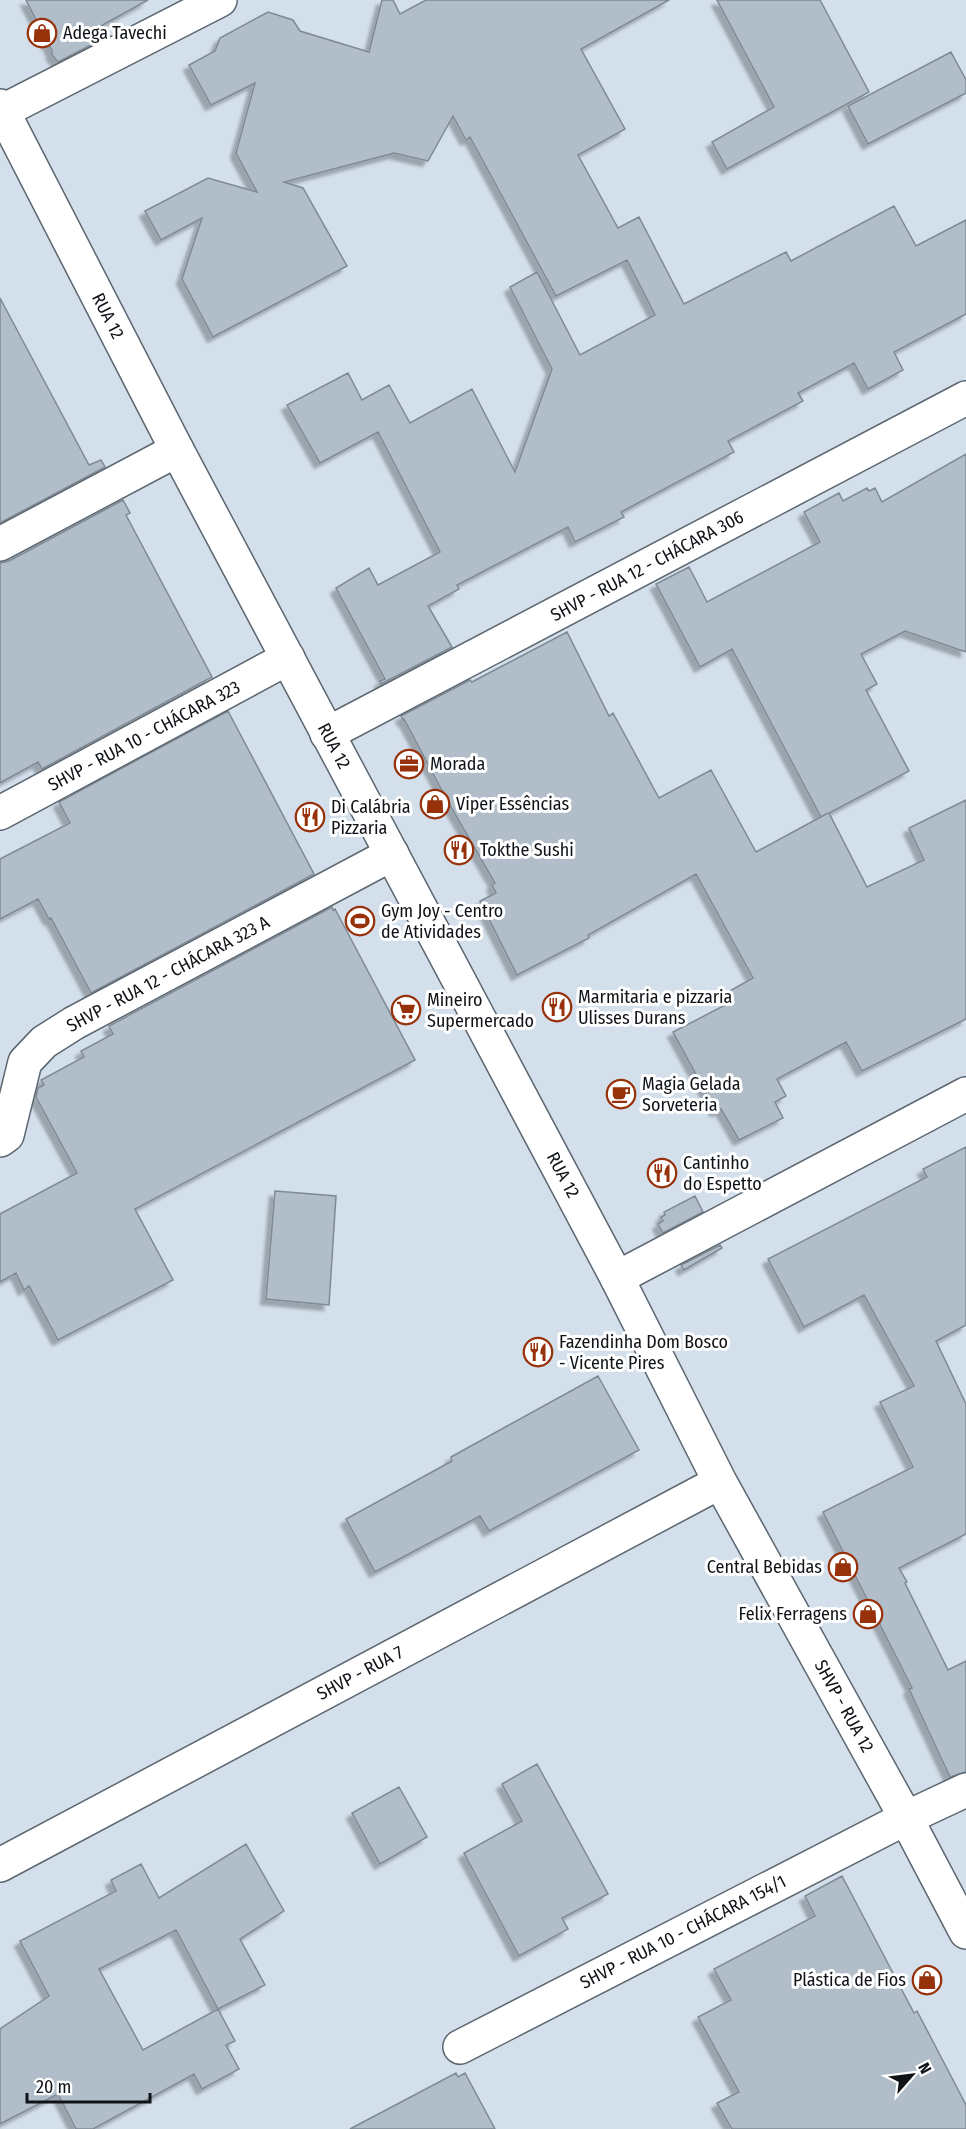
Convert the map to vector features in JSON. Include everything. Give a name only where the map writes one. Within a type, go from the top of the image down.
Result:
[{"type":"street","points":[[2,108],[220,0]]},
{"type":"street","name":"RUA 12","points":[[2,108],[177,450],[617,1278],[720,1482]]},
{"type":"street","name":"SHVP - RUA 12 - CHÁCARA 306","points":[[327,734],[966,398]]},
{"type":"street","points":[[0,544],[177,450]]},
{"type":"street","name":"SHVP - RUA 10 - CHÁCARA 323","points":[[0,813],[288,658]]},
{"type":"street","name":"SHVP - RUA 12 - CHÁCARA 323 A","points":[[0,1140],[7,1135],[25,1062],[44,1042],[74,1023],[392,854]]},
{"type":"street","points":[[617,1278],[966,1094]]},
{"type":"street","name":"SHVP - RUA 12","points":[[720,1482],[906,1818],[966,1932]]},
{"type":"street","name":"SHVP - RUA 7","points":[[0,1865],[720,1482]]},
{"type":"street","name":"SHVP - RUA 10 - CHÁCARA 154/1","points":[[460,2047],[906,1818],[966,1790]]},
{"type":"building","points":[[26,0],[148,0],[86,34],[91,45],[58,62],[52,55]]},
{"type":"building","points":[[382,0],[393,0],[400,14],[426,0],[669,0],[581,49],[625,129],[578,155],[618,228],[639,217],[684,304],[786,252],[791,261],[894,206],[916,246],[966,220],[966,314],[894,352],[903,370],[868,389],[854,363],[798,393],[803,401],[728,441],[734,452],[621,512],[624,517],[575,542],[568,527],[457,585],[459,589],[428,606],[452,647],[381,684],[380,681],[385,679],[336,588],[369,568],[378,585],[440,552],[378,432],[320,463],[287,405],[348,373],[362,400],[389,385],[410,423],[472,389],[515,472],[552,369],[510,287],[537,272],[580,355],[655,315],[627,260],[556,296],[470,137],[466,140],[453,116],[428,161],[394,153],[284,182],[303,188],[347,266],[213,337],[182,279],[202,218],[161,240],[145,211],[208,178],[257,192],[236,153],[255,83],[211,105],[189,65],[215,51],[220,38],[268,12],[293,20],[300,31],[369,52]]},
{"type":"building","points":[[717,0],[820,0],[869,92],[727,169],[712,142],[774,107]]},
{"type":"building","points":[[951,52],[966,80],[966,93],[868,144],[848,106]]},
{"type":"building","points":[[0,298],[89,465],[101,460],[105,467],[0,523]]},
{"type":"building","points":[[966,454],[966,652],[905,631],[861,654],[877,684],[866,690],[909,771],[829,813],[867,887],[924,860],[909,828],[966,800],[966,1019],[862,1071],[846,1042],[777,1079],[786,1096],[775,1102],[783,1118],[739,1140],[721,1109],[716,1111],[673,1032],[733,1001],[728,992],[753,978],[696,874],[588,935],[589,938],[517,975],[480,901],[496,893],[492,885],[495,883],[401,716],[567,632],[609,716],[613,713],[659,798],[711,770],[756,852],[821,817],[732,649],[700,667],[656,584],[689,567],[707,602],[820,542],[804,512],[839,493],[843,501],[867,488],[869,491],[875,488],[882,502]]},
{"type":"building","points":[[123,500],[130,513],[126,515],[212,677],[42,769],[38,762],[0,783],[0,563],[9,561]]},
{"type":"building","points":[[228,711],[314,874],[91,993],[51,918],[49,919],[38,899],[0,919],[0,859],[70,823],[59,802]]},
{"type":"building","points":[[332,907],[415,1060],[135,1209],[173,1280],[58,1340],[29,1286],[24,1290],[16,1273],[0,1282],[0,1214],[77,1173],[36,1097],[38,1088],[44,1085],[41,1080],[84,1057],[81,1051],[113,1034],[109,1026]]},
{"type":"building","points":[[966,1147],[966,1325],[936,1341],[966,1404],[966,1534],[899,1568],[948,1670],[966,1661],[966,1772],[950,1777],[909,1689],[912,1688],[823,1512],[913,1467],[880,1402],[914,1386],[864,1295],[804,1327],[768,1259],[927,1177],[923,1169]]},
{"type":"building","points":[[275,1191],[336,1196],[329,1305],[266,1299]]},
{"type":"building","points":[[695,1196],[703,1212],[663,1233],[658,1224],[663,1221],[661,1217],[665,1215],[664,1212]]},
{"type":"building","points":[[720,1245],[722,1248],[684,1270],[681,1265]]},
{"type":"building","points":[[598,1376],[639,1450],[489,1531],[480,1516],[375,1572],[346,1519],[452,1461],[451,1457]]},
{"type":"building","points":[[537,1764],[608,1894],[562,1918],[568,1929],[519,1956],[464,1853],[522,1821],[502,1784]]},
{"type":"building","points":[[399,1787],[427,1837],[380,1864],[352,1813]]},
{"type":"building","points":[[246,1844],[284,1911],[240,1939],[265,1985],[218,2009],[235,2041],[226,2045],[239,2069],[202,2089],[194,2074],[93,2129],[76,2129],[58,2094],[0,2124],[0,2029],[49,1996],[20,1941],[116,1891],[111,1880],[141,1864],[159,1898]],"holes":[[[176,1930],[218,2009],[143,2050],[99,1969]]]},
{"type":"building","points":[[842,1876],[914,2013],[917,2011],[966,2105],[966,2129],[732,2129],[717,2103],[739,2092],[698,2017],[731,2000],[714,1969],[815,1916],[805,1896]]},
{"type":"building","points":[[456,2073],[458,2077],[465,2073],[495,2129],[350,2129]]},
{"type":"place","name":"Adega Tavechi","points":[[42,33]]},
{"type":"place","name":"Morada","points":[[409,764]]},
{"type":"place","name":"Viper Essências","points":[[435,804]]},
{"type":"place","name":"Di Calábria Pizzaria","points":[[310,817]]},
{"type":"place","name":"Tokthe Sushi","points":[[459,850]]},
{"type":"place","name":"Gym Joy - Centro de Atividades","points":[[360,921]]},
{"type":"place","name":"Marmitaria e pizzaria Ulisses Durans","points":[[557,1007]]},
{"type":"place","name":"Mineiro Supermercado","points":[[406,1010]]},
{"type":"place","name":"Magia Gelada Sorveteria","points":[[621,1094]]},
{"type":"place","name":"Cantinho do Espetto","points":[[662,1173]]},
{"type":"place","name":"Fazendinha Dom Bosco - Vicente Pires","points":[[538,1352]]},
{"type":"place","name":"Central Bebidas","points":[[843,1567]]},
{"type":"place","name":"Felix Ferragens","points":[[868,1614]]},
{"type":"place","name":"Plástica de Fios","points":[[927,1980]]}]
